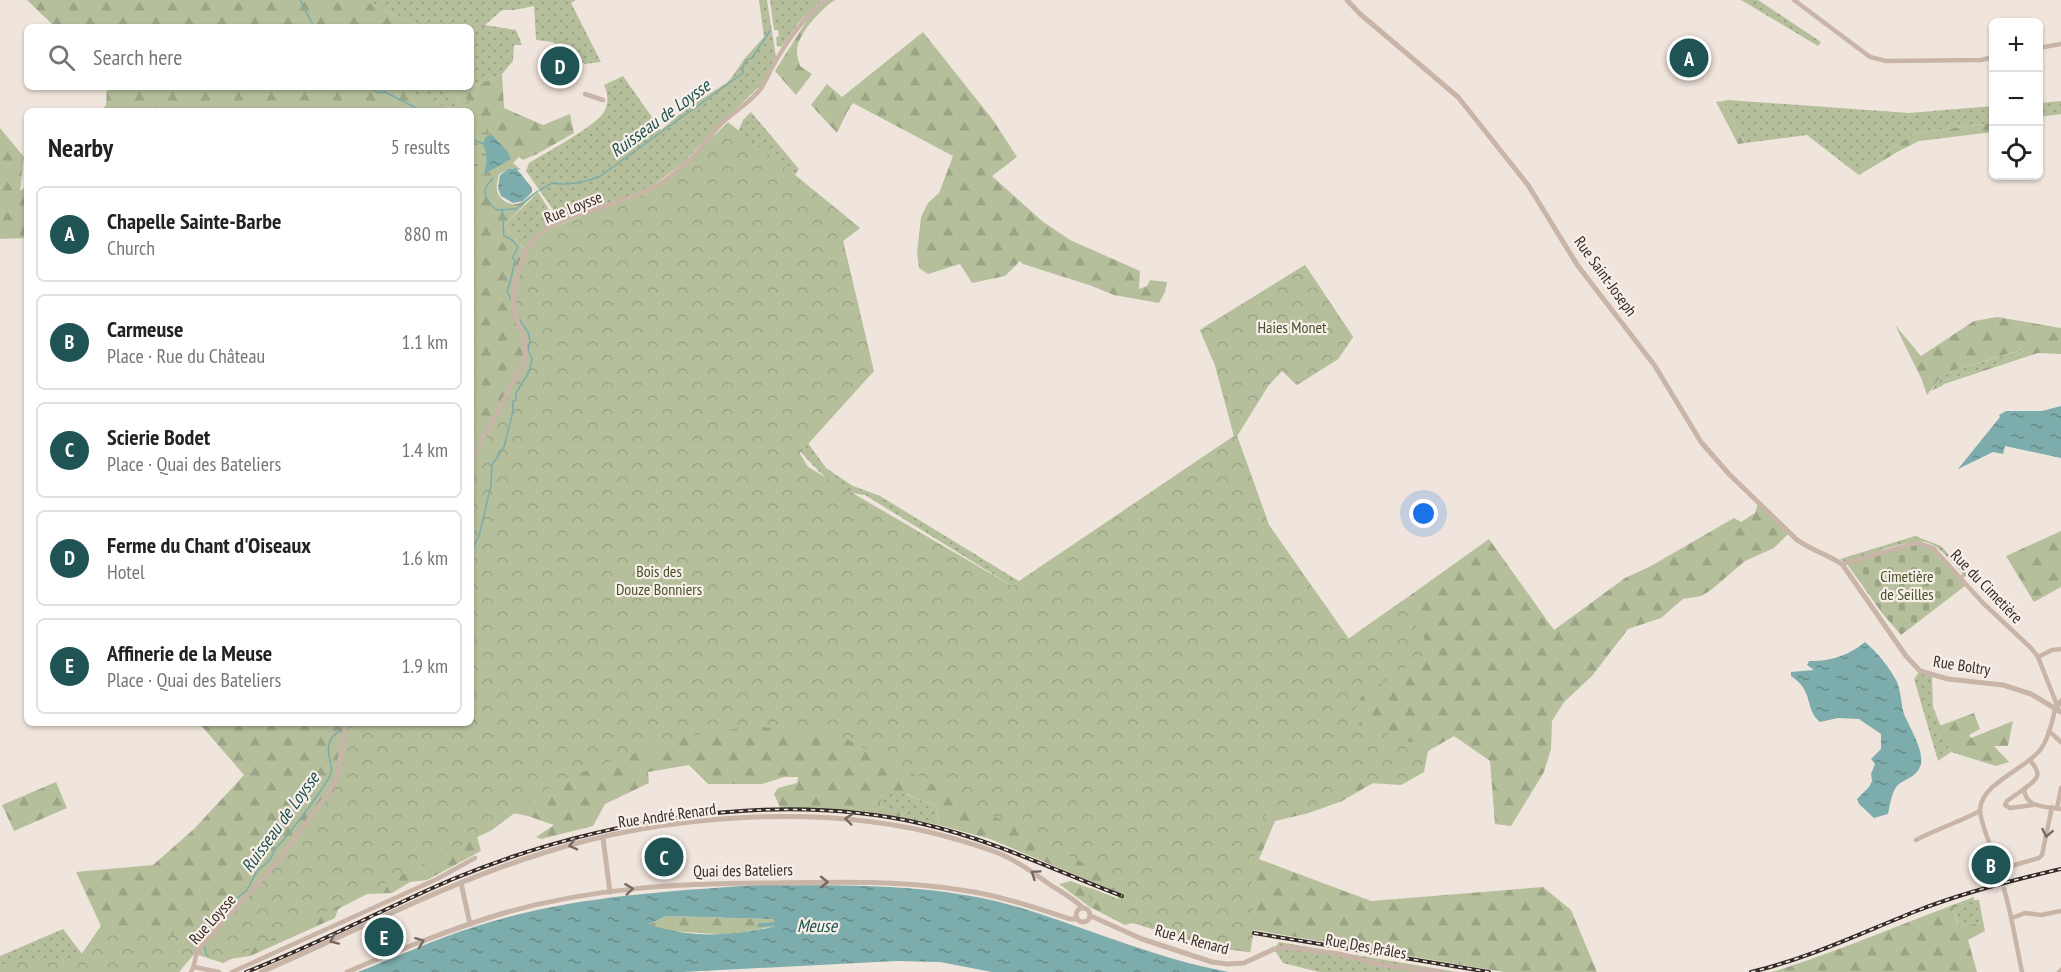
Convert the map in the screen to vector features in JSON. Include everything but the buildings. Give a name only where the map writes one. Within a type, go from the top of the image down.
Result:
[{"type":"street","name":"Rue Loysse","points":[[474,455],[524,362],[526,349],[524,336],[514,312],[514,288],[533,240],[560,222],[642,194],[662,182],[696,153],[721,124],[760,90],[773,65],[809,14],[826,0]]},
{"type":"street","name":"Rue Saint-Joseph","points":[[1347,0],[1359,13],[1458,97],[1503,152],[1528,185],[1578,266],[1655,366],[1701,442],[1716,460],[1803,545],[1828,554],[1842,564]]},
{"type":"street","points":[[1794,0],[1870,57],[1886,61],[1989,58]]},
{"type":"street","points":[[2043,47],[2061,44]]},
{"type":"street","points":[[585,94],[603,100]]},
{"type":"street","name":"Rue du Cimetière","points":[[1842,564],[1917,543],[1933,548],[2038,657]]},
{"type":"street","name":"Rue Boltry","points":[[1842,564],[1906,656],[1920,672],[1948,679],[2003,685],[2031,694],[2059,707]]},
{"type":"street","points":[[2061,649],[2038,657],[2059,707],[2042,748],[2030,760],[1991,788],[1982,799],[1980,811],[2001,869],[2039,858],[2042,855],[2061,788]]},
{"type":"street","name":"Rue Loysse","points":[[193,970],[195,954],[200,947],[268,873],[330,791],[337,778],[345,726]]},
{"type":"street","points":[[2049,730],[2061,742]]},
{"type":"street","points":[[2030,760],[2038,770],[2037,779],[2007,801],[2005,805],[2017,808],[2034,805],[2056,808]]},
{"type":"street","points":[[2024,789],[2024,797],[2034,805]]},
{"type":"street","points":[[1916,840],[1980,811]]},
{"type":"street","name":"Rue André Renard","points":[[261,972],[460,883],[541,853],[668,825],[725,820],[829,817],[938,834],[1001,854],[1020,864],[1082,907]]},
{"type":"street","points":[[603,838],[610,892]]},
{"type":"street","points":[[232,972],[436,879],[475,858]]},
{"type":"street","name":"Quai des Bateliers","points":[[347,972],[470,924],[556,901],[657,886],[883,882],[962,890],[1007,899],[1070,919],[1077,919]]},
{"type":"street","points":[[460,883],[470,924]]},
{"type":"street","points":[[2004,889],[2022,972]]},
{"type":"street","points":[[1082,907],[1087,908],[1091,916],[1083,922],[1077,919],[1076,912],[1082,907]]},
{"type":"street","points":[[2012,918],[2025,913],[2041,915],[2061,912]]},
{"type":"street","name":"Rue A. Renard","points":[[1091,916],[1142,939],[1212,962],[1244,963],[1274,949],[1287,947]]},
{"type":"street","name":"Rue Des Prâles","points":[[1287,947],[1339,954],[1382,965],[1440,972]]},
{"type":"street","points":[[193,970],[219,972]]},
{"type":"green space","points":[[27,0],[368,0],[371,4],[415,24],[52,24]]},
{"type":"green space","points":[[368,0],[576,0],[571,3],[601,62],[585,64],[566,54],[553,42],[536,40],[534,6],[502,10],[485,25],[516,30],[522,45],[514,45],[513,61],[502,74],[474,86],[474,24],[415,24],[371,4]]},
{"type":"green space","points":[[759,0],[767,0],[776,57],[762,84],[683,163],[654,185],[635,195],[565,219],[556,214],[526,171],[529,163],[581,132],[599,118],[606,109],[607,95],[604,85],[623,76],[661,130],[682,112],[729,81],[764,37]]},
{"type":"green space","points":[[770,0],[822,0],[799,22],[781,47],[777,46],[776,37],[779,36],[778,30],[774,30]]},
{"type":"green space","points":[[829,0],[835,0],[823,9],[805,30],[798,45],[797,54],[800,66],[812,74],[796,95],[775,71],[811,14]]},
{"type":"green space","points":[[1741,0],[1758,0],[1821,42],[1818,46]]},
{"type":"green space","points":[[923,32],[993,120],[1017,157],[992,176],[1042,221],[1070,240],[1140,271],[1139,289],[1147,286],[1150,280],[1167,282],[1159,303],[1114,295],[1023,264],[1020,261],[1005,276],[972,283],[960,264],[928,274],[919,268],[917,253],[921,217],[928,203],[939,193],[953,156],[853,103],[837,133],[811,105],[827,84],[842,97]]},
{"type":"green space","points":[[1686,51],[1698,70],[1684,79],[1676,65]]},
{"type":"green space","name":"Bois des Douze Bonniers","points":[[502,74],[504,108],[543,125],[570,114],[574,133],[537,154],[523,160],[519,157],[513,163],[521,170],[513,168],[499,174],[498,194],[509,203],[520,203],[537,191],[504,226],[529,254],[778,161],[860,228],[843,241],[873,372],[796,448],[808,467],[875,515],[1012,586],[1234,436],[1215,365],[1200,330],[1305,265],[1353,337],[1338,359],[1297,385],[1282,371],[1268,386],[1237,436],[1269,525],[1349,639],[1489,539],[1554,630],[1625,578],[1651,566],[1734,518],[1741,522],[1755,513],[1758,503],[1789,533],[1774,548],[1745,561],[1701,596],[1683,599],[1661,618],[1628,629],[1592,676],[1564,702],[1552,721],[1551,749],[1544,772],[1511,826],[1495,824],[1490,761],[1454,736],[1342,801],[1305,814],[1275,821],[1259,859],[1371,901],[1543,887],[1571,910],[1597,972],[1504,972],[1254,930],[1250,952],[1216,948],[1133,923],[1125,925],[1090,907],[1059,884],[1071,881],[1118,899],[1119,893],[990,839],[939,825],[936,806],[906,794],[882,794],[880,806],[902,812],[900,817],[861,811],[780,807],[774,794],[778,788],[797,783],[798,777],[784,777],[762,784],[708,784],[689,765],[648,772],[649,783],[605,804],[593,826],[541,839],[536,837],[554,825],[507,812],[477,836],[481,851],[427,880],[410,882],[392,893],[367,894],[338,909],[335,918],[250,956],[230,959],[223,963],[195,954],[178,953],[161,972],[0,972],[0,965],[35,958],[79,958],[101,926],[76,872],[153,865],[194,829],[244,775],[202,726],[474,726],[474,108],[460,108],[456,97],[450,90],[474,90],[474,86]]},
{"type":"green space","points":[[107,90],[404,90],[449,108],[103,108],[106,105]]},
{"type":"green space","points":[[403,90],[450,90],[456,97],[460,108],[433,103]]},
{"type":"green space","points":[[466,98],[473,108],[463,108],[462,102]]},
{"type":"green space","points":[[1723,101],[1909,113],[1989,106],[1989,124],[1915,133],[1856,173],[1807,135],[1745,143]]},
{"type":"green space","points":[[1723,101],[1745,143],[1738,144],[1716,102]]},
{"type":"green space","points":[[2061,101],[2061,114],[2043,116],[2043,103]]},
{"type":"green space","points":[[474,110],[511,159],[484,174],[474,176],[474,134],[477,136],[481,130],[480,122],[474,121]]},
{"type":"green space","points":[[751,112],[799,169],[795,175],[738,132],[743,120]]},
{"type":"green space","name":"Bois des Douze Bonniers","points":[[728,122],[860,228],[843,241],[874,371],[799,454],[808,467],[1012,586],[1234,436],[1215,365],[1200,330],[1305,265],[1353,337],[1338,359],[1297,385],[1282,371],[1268,386],[1237,436],[1269,525],[1348,639],[1402,601],[1431,650],[1361,697],[1349,723],[1386,731],[1393,739],[1429,745],[1424,772],[1401,785],[1353,782],[1342,801],[1305,814],[1269,804],[1251,868],[1254,930],[1250,952],[1216,948],[1133,923],[1088,898],[1091,888],[1118,899],[1120,882],[839,735],[752,726],[673,739],[556,782],[492,830],[223,963],[200,947],[179,972],[0,972],[0,965],[35,958],[79,958],[101,926],[173,935],[188,927],[203,924],[207,937],[274,866],[337,778],[346,726],[474,726],[474,455],[519,371],[526,349],[514,312],[514,288],[529,246],[543,232],[662,182],[686,163]]},
{"type":"green space","points":[[1989,124],[1989,132],[1919,141],[1859,175],[1856,173],[1915,133]]},
{"type":"green space","points":[[0,128],[24,157],[20,191],[24,188],[24,238],[0,239]]},
{"type":"green space","points":[[538,192],[555,219],[551,226],[525,249],[504,226]]},
{"type":"green space","points":[[1997,317],[2061,328],[2061,354],[2038,353],[1940,387],[1943,381],[1998,364],[2020,353],[2021,350],[1948,372],[1940,378],[1927,395],[1895,325],[1921,356],[1974,321]]},
{"type":"green space","points":[[2022,350],[1998,364],[1943,381],[1940,387],[1931,391],[1940,378],[1948,372]]},
{"type":"green space","points":[[805,439],[826,468],[853,486],[880,496],[1019,581],[1012,586],[865,495],[854,493],[835,484],[826,478],[796,447]]},
{"type":"green space","points":[[2061,531],[2061,587],[2034,602],[2006,556]]},
{"type":"green space","points":[[1915,536],[1941,546],[1967,575],[1963,578],[1962,573],[1942,552],[1927,542],[1896,546],[1844,562],[1840,559]]},
{"type":"green space","name":"Cimetière de Seilles","points":[[1916,544],[1930,548],[1965,586],[1901,635],[1882,613],[1847,564]]},
{"type":"green space","points":[[1920,671],[1932,675],[1933,707],[1951,752],[1938,761],[1914,679]]},
{"type":"green space","points":[[1974,713],[1980,729],[1969,735],[1971,738],[2013,721],[2008,746],[1994,746],[2009,762],[1996,766],[1951,752],[1939,726]]},
{"type":"green space","points":[[56,782],[67,808],[14,831],[2,805]]},
{"type":"green space","points":[[882,794],[905,794],[936,806],[939,825],[900,817],[902,813],[880,806]]},
{"type":"green space","points":[[1974,897],[1974,900],[1953,908],[1959,928],[1983,921],[1985,931],[1968,940],[1977,972],[1772,972],[1848,946]]},
{"type":"green space","points":[[1979,900],[1983,921],[1959,928],[1953,907]]},
{"type":"green space","points":[[666,916],[772,919],[775,920],[774,922],[759,923],[776,926],[730,935],[670,931],[648,925]]},
{"type":"green space","points":[[63,929],[82,954],[79,958],[0,965],[0,956]]},
{"type":"green space","points":[[1279,942],[1457,972],[1319,972],[1283,963],[1274,949]]},
{"type":"water","points":[[491,134],[508,152],[511,159],[484,174],[486,156],[483,145],[485,138]]},
{"type":"water","points":[[516,168],[532,188],[532,192],[523,201],[513,203],[501,196],[498,188],[500,175],[509,169]]},
{"type":"water","points":[[2061,406],[2061,458],[2005,446],[2003,454],[1993,452],[1958,469],[2000,417],[1999,415],[2006,411],[2042,411]]},
{"type":"water","points":[[1865,642],[1883,660],[1897,682],[1904,714],[1921,754],[1920,767],[1916,773],[1897,786],[1888,814],[1874,818],[1859,804],[1857,799],[1872,781],[1871,774],[1875,764],[1871,759],[1881,749],[1881,734],[1859,719],[1838,718],[1820,722],[1812,712],[1807,694],[1791,676],[1791,672],[1814,670],[1807,665],[1809,661],[1839,657]]},
{"type":"water","name":"Meuse","points":[[755,885],[885,887],[982,898],[1041,914],[1147,951],[1229,972],[992,972],[940,962],[896,961],[682,972],[358,972],[459,932],[543,909],[648,893]],"holes":[[[666,916],[775,920],[774,922],[759,923],[757,927],[776,926],[729,934],[696,934],[649,924]]]},
{"type":"waterway","points":[[300,0],[312,24]]},
{"type":"waterway","name":"Ruisseau de Loysse","points":[[540,190],[552,183],[576,183],[599,177],[743,73],[746,60],[752,58],[770,31]]},
{"type":"waterway","points":[[374,90],[378,93],[385,92],[416,108]]},
{"type":"waterway","points":[[474,140],[484,144]]},
{"type":"waterway","name":"Ruisseau de Loysse","points":[[493,178],[486,187],[485,193],[496,210],[516,209],[538,191]]},
{"type":"waterway","name":"Ruisseau de Loysse","points":[[502,210],[504,236],[511,239],[518,247],[512,258],[515,260],[507,291],[511,299]]},
{"type":"waterway","name":"Ruisseau de Loysse","points":[[474,545],[479,536],[491,485],[492,465],[504,447],[513,411],[513,401],[516,400],[516,393],[529,372],[532,359],[528,350],[530,341],[528,332],[519,319]]},
{"type":"waterway","name":"Ruisseau de Loysse","points":[[206,932],[212,923],[247,890],[257,871],[270,860],[275,849],[314,800],[331,773],[328,750],[330,741],[335,734],[351,726]]},
{"type":"waterway","name":"Ruisseau de Loysse","points":[[205,947],[208,956]]},
{"type":"railway","points":[[246,972],[453,879],[507,859],[564,841],[624,827],[684,817],[745,811],[806,810],[865,814],[923,824],[999,847],[1122,896]]},
{"type":"railway","points":[[1751,972],[1815,952],[1954,898],[2061,869]]},
{"type":"railway","points":[[1254,933],[1489,972]]},
{"type":"place","name":"Chapelle Sainte-Barbe","points":[[1689,58]]},
{"type":"place","name":"Ferme du Chant d'Oiseaux","points":[[560,66]]},
{"type":"place","name":"Scierie Bodet","points":[[664,857]]},
{"type":"place","name":"Carmeuse","points":[[1991,865]]},
{"type":"place","name":"Affinerie de la Meuse","points":[[384,937]]},
{"type":"park label","name":"Haies Monet","points":[[1292,327]]}]
